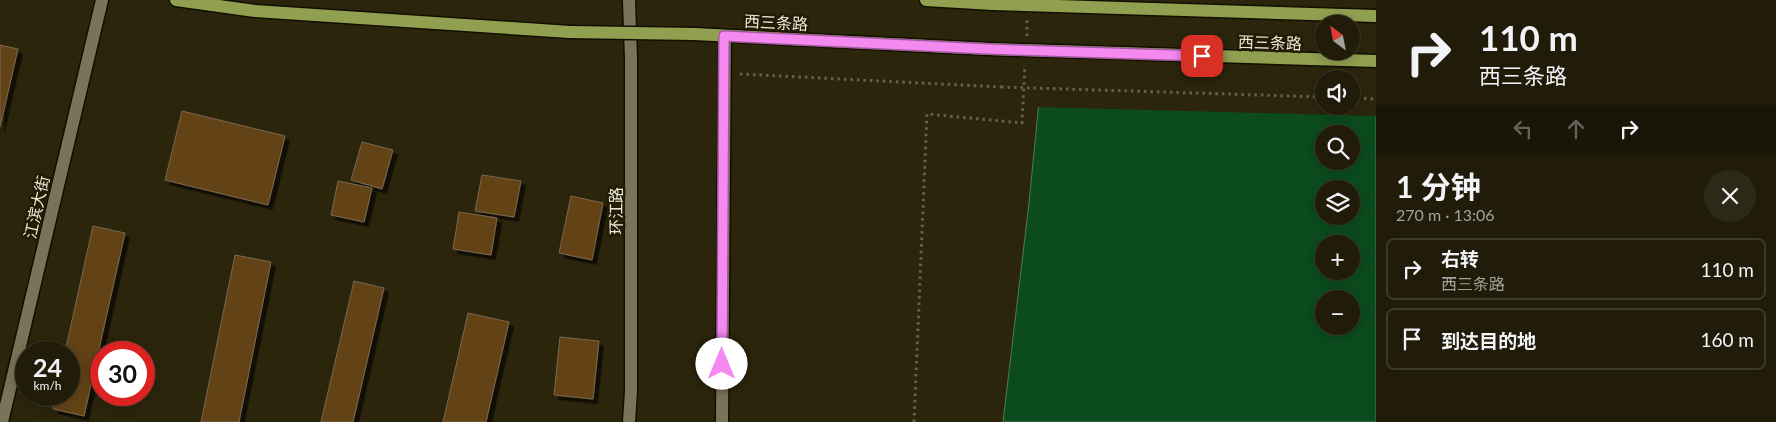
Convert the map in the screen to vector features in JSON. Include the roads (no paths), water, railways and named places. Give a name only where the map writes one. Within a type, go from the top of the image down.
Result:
[{"type":"main road","name":"西三条路","points":[[176,0],[255,11],[570,32],[694,34],[988,49],[1376,61]]},
{"type":"main road","name":"西三条路","points":[[926,0],[993,4],[1376,16]]},
{"type":"street","name":"江滨大街","points":[[2,422],[102,0]]},
{"type":"street","name":"环江路","points":[[629,0],[631,391],[629,422]]},
{"type":"street","points":[[722,422],[724,36]]}]
